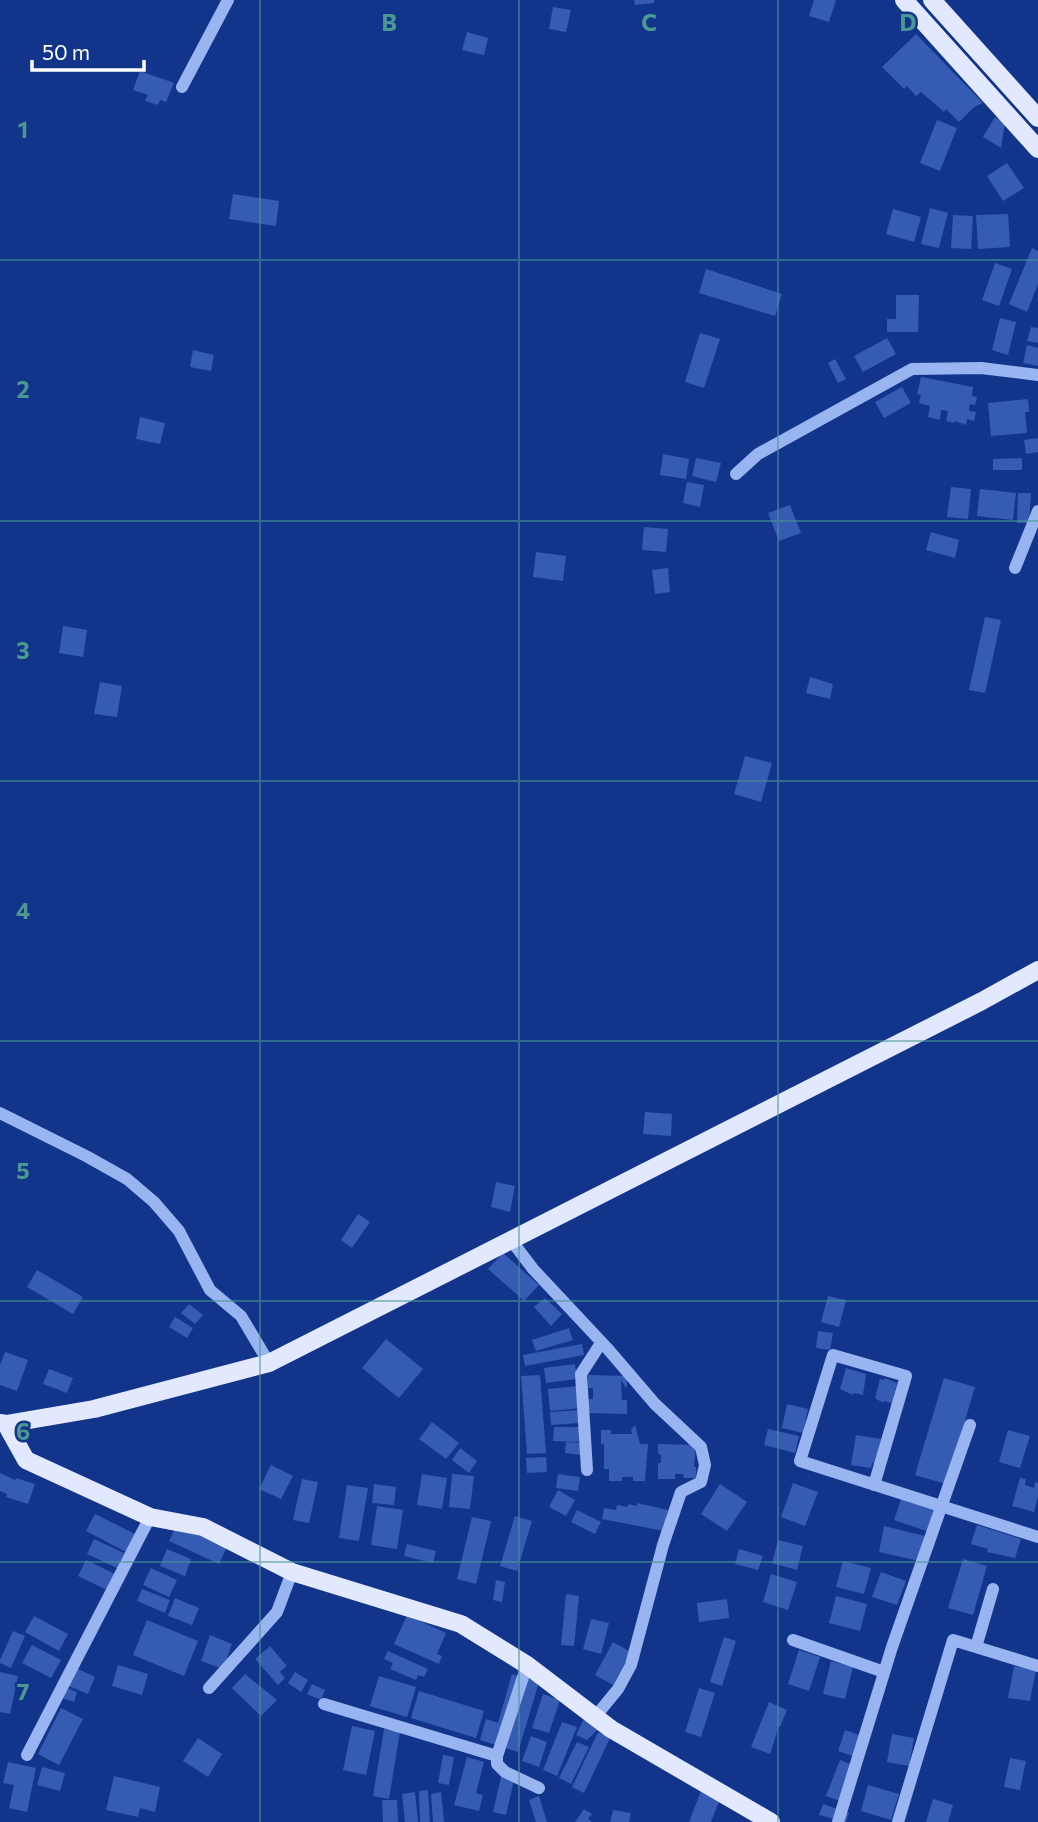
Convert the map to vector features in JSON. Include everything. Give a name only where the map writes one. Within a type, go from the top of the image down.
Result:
[{"type":"main road","points":[[904,0],[1038,149]]},
{"type":"main road","points":[[932,0],[1038,118]]},
{"type":"main road","points":[[771,1822],[611,1729],[527,1665],[461,1624],[292,1572],[203,1527],[150,1517],[26,1460],[3,1424],[94,1409],[269,1363],[982,1001],[1038,970]]},
{"type":"street","points":[[182,87],[228,0]]},
{"type":"street","points":[[736,474],[758,454],[912,369],[981,368],[1038,375]]},
{"type":"street","points":[[1015,568],[1038,511]]},
{"type":"street","points":[[0,1113],[127,1179],[154,1202],[179,1231],[210,1290],[241,1316],[269,1363]]},
{"type":"street","points":[[510,1240],[654,1404],[701,1447],[705,1465],[701,1482],[681,1492],[663,1545],[631,1665],[618,1689],[595,1717]]},
{"type":"street","points":[[587,1470],[581,1374],[601,1343]]},
{"type":"street","points":[[874,1485],[906,1376],[833,1355],[800,1461],[874,1485],[941,1506],[1038,1538]]},
{"type":"street","points":[[838,1822],[884,1672],[970,1425]]},
{"type":"street","points":[[27,1755],[150,1517]]},
{"type":"street","points":[[209,1688],[277,1612],[292,1572]]},
{"type":"street","points":[[976,1647],[993,1589]]},
{"type":"street","points":[[793,1640],[884,1672]]},
{"type":"street","points":[[898,1822],[953,1640],[1038,1666]]},
{"type":"street","points":[[527,1665],[497,1756],[497,1764],[505,1772],[539,1788]]},
{"type":"street","points":[[324,1704],[497,1756]]},
{"type":"building","points":[[634,0],[654,0],[654,3],[635,5]]},
{"type":"building","points":[[814,0],[836,0],[829,22],[809,16]]},
{"type":"building","points":[[553,7],[571,10],[566,32],[549,29]]},
{"type":"building","points":[[467,32],[488,38],[484,55],[462,50]]},
{"type":"building","points":[[916,34],[983,103],[974,107],[959,122],[946,109],[944,112],[921,92],[916,96],[907,86],[904,89],[882,67]]},
{"type":"building","points":[[140,71],[174,83],[166,102],[160,100],[158,105],[145,101],[148,95],[133,90]]},
{"type":"building","points":[[995,117],[1005,123],[1001,148],[983,137]]},
{"type":"building","points":[[937,120],[957,128],[940,171],[920,163]]},
{"type":"building","points":[[1007,163],[1024,188],[1003,201],[987,176]]},
{"type":"building","points":[[233,194],[279,201],[276,226],[229,219]]},
{"type":"building","points":[[930,208],[948,213],[939,248],[921,244]]},
{"type":"building","points":[[893,209],[921,217],[914,242],[886,234]]},
{"type":"building","points":[[1008,214],[1010,247],[978,249],[976,215]]},
{"type":"building","points":[[953,215],[973,216],[971,249],[951,248]]},
{"type":"building","points":[[1032,248],[1038,251],[1038,284],[1027,312],[1009,304]]},
{"type":"building","points":[[995,263],[1012,269],[999,306],[982,300]]},
{"type":"building","points":[[706,269],[782,294],[775,316],[699,293]]},
{"type":"building","points":[[896,295],[919,295],[918,332],[887,332],[887,319],[896,319]]},
{"type":"building","points":[[1000,318],[1016,322],[1008,355],[992,350]]},
{"type":"building","points":[[1031,327],[1038,328],[1038,343],[1027,341]]},
{"type":"building","points":[[700,333],[720,339],[704,388],[685,382]]},
{"type":"building","points":[[887,338],[896,354],[863,372],[854,356]]},
{"type":"building","points":[[1027,345],[1038,348],[1038,366],[1023,363]]},
{"type":"building","points":[[193,350],[214,355],[211,371],[190,367]]},
{"type":"building","points":[[835,359],[846,379],[838,383],[828,363]]},
{"type":"building","points":[[921,377],[973,387],[972,396],[977,397],[975,405],[970,404],[969,411],[976,412],[974,421],[967,419],[966,425],[946,421],[948,411],[941,410],[940,420],[928,417],[930,406],[919,403],[921,395],[917,394]]},
{"type":"building","points":[[902,387],[911,403],[884,418],[875,402]]},
{"type":"building","points":[[1028,399],[1029,412],[1025,412],[1027,433],[991,436],[988,403]]},
{"type":"building","points":[[140,417],[165,423],[160,444],[136,439]]},
{"type":"building","points":[[1038,438],[1038,452],[1026,454],[1024,440]]},
{"type":"building","points":[[663,454],[689,459],[686,479],[660,475]]},
{"type":"building","points":[[696,458],[721,463],[716,482],[692,476]]},
{"type":"building","points":[[1022,458],[1022,470],[993,470],[993,459]]},
{"type":"building","points":[[687,482],[704,485],[700,507],[683,503]]},
{"type":"building","points":[[951,487],[971,489],[968,519],[947,517]]},
{"type":"building","points":[[980,489],[1016,493],[1013,520],[977,516]]},
{"type":"building","points":[[1018,493],[1031,493],[1029,523],[1017,523]]},
{"type":"building","points":[[790,505],[801,533],[779,541],[768,513]]},
{"type":"building","points":[[644,527],[668,529],[666,552],[642,550]]},
{"type":"building","points":[[931,532],[959,540],[955,558],[926,550]]},
{"type":"building","points":[[536,552],[566,556],[563,581],[533,577]]},
{"type":"building","points":[[668,568],[670,592],[655,594],[652,570]]},
{"type":"building","points":[[985,617],[1001,620],[985,693],[969,690]]},
{"type":"building","points":[[63,626],[87,630],[83,657],[59,653]]},
{"type":"building","points":[[810,677],[833,684],[830,699],[806,693]]},
{"type":"building","points":[[100,682],[122,686],[117,717],[94,714]]},
{"type":"building","points":[[745,756],[772,763],[761,802],[734,794]]},
{"type":"building","points":[[645,1112],[672,1114],[671,1136],[643,1134]]},
{"type":"building","points":[[496,1182],[515,1186],[510,1212],[491,1207]]},
{"type":"building","points":[[358,1214],[370,1222],[352,1248],[341,1240]]},
{"type":"building","points":[[503,1253],[539,1285],[524,1301],[488,1269]]},
{"type":"building","points":[[37,1270],[83,1297],[73,1314],[27,1287]]},
{"type":"building","points":[[828,1296],[846,1300],[839,1327],[821,1322]]},
{"type":"building","points":[[545,1298],[562,1314],[551,1326],[534,1307]]},
{"type":"building","points":[[189,1304],[203,1315],[195,1324],[181,1313]]},
{"type":"building","points":[[175,1317],[193,1328],[187,1338],[169,1327]]},
{"type":"building","points":[[569,1328],[573,1340],[536,1351],[532,1340]]},
{"type":"building","points":[[818,1331],[833,1333],[830,1350],[816,1348]]},
{"type":"building","points":[[386,1339],[423,1369],[399,1398],[362,1368]]},
{"type":"building","points":[[582,1344],[584,1355],[525,1366],[523,1355]]},
{"type":"building","points":[[5,1352],[28,1360],[17,1391],[0,1385],[0,1365]]},
{"type":"building","points":[[575,1364],[577,1379],[546,1383],[544,1368]]},
{"type":"building","points":[[846,1368],[866,1374],[863,1395],[853,1395],[840,1389]]},
{"type":"building","points":[[49,1369],[73,1378],[67,1393],[43,1384]]},
{"type":"building","points":[[540,1375],[546,1453],[527,1454],[521,1376]]},
{"type":"building","points":[[588,1375],[627,1376],[627,1389],[621,1380],[622,1400],[627,1400],[627,1414],[588,1413],[588,1399],[593,1399],[593,1388],[588,1388]]},
{"type":"building","points":[[885,1378],[897,1383],[892,1403],[883,1403],[875,1398],[880,1379]]},
{"type":"building","points":[[944,1378],[975,1387],[946,1484],[915,1475]]},
{"type":"building","points":[[579,1386],[581,1408],[550,1411],[548,1389]]},
{"type":"building","points":[[787,1404],[808,1409],[803,1433],[782,1428]]},
{"type":"building","points":[[579,1410],[580,1423],[551,1425],[550,1412]]},
{"type":"building","points":[[432,1422],[459,1443],[446,1459],[419,1439]]},
{"type":"building","points":[[635,1425],[640,1444],[648,1444],[645,1481],[622,1477],[622,1481],[609,1481],[609,1469],[604,1469],[601,1430],[611,1430],[611,1434],[632,1434],[631,1430]]},
{"type":"building","points":[[554,1427],[580,1427],[579,1442],[553,1441]]},
{"type":"building","points":[[768,1429],[799,1436],[795,1453],[764,1445]]},
{"type":"building","points":[[1008,1430],[1030,1436],[1020,1468],[999,1462]]},
{"type":"building","points":[[856,1435],[881,1439],[877,1464],[872,1463],[871,1468],[851,1465]]},
{"type":"building","points":[[566,1442],[581,1443],[580,1455],[565,1453]]},
{"type":"building","points":[[658,1444],[696,1445],[696,1478],[684,1478],[683,1474],[675,1474],[675,1479],[658,1479],[661,1455],[658,1454]]},
{"type":"building","points":[[460,1448],[477,1461],[469,1473],[452,1460]]},
{"type":"building","points":[[546,1457],[547,1472],[527,1473],[526,1458]]},
{"type":"building","points":[[271,1465],[293,1476],[281,1499],[259,1489]]},
{"type":"building","points":[[0,1473],[15,1480],[16,1478],[35,1484],[28,1504],[6,1497],[7,1494],[0,1491]]},
{"type":"building","points":[[422,1474],[447,1478],[442,1509],[417,1505]]},
{"type":"building","points":[[452,1474],[474,1476],[470,1509],[449,1507]]},
{"type":"building","points":[[558,1474],[580,1477],[578,1491],[556,1488]]},
{"type":"building","points":[[1020,1478],[1026,1479],[1025,1485],[1034,1488],[1035,1482],[1038,1483],[1034,1512],[1012,1506]]},
{"type":"building","points":[[302,1479],[318,1482],[309,1523],[293,1520]]},
{"type":"building","points":[[793,1483],[818,1492],[805,1526],[781,1517]]},
{"type":"building","points":[[374,1484],[396,1487],[394,1505],[372,1503]]},
{"type":"building","points":[[720,1484],[747,1502],[727,1531],[701,1514]]},
{"type":"building","points":[[347,1485],[368,1488],[359,1541],[339,1538]]},
{"type":"building","points":[[558,1490],[575,1500],[566,1516],[549,1507]]},
{"type":"building","points":[[902,1497],[939,1510],[932,1533],[894,1520]]},
{"type":"building","points":[[637,1503],[668,1510],[664,1531],[602,1519],[604,1508],[616,1510],[617,1505],[628,1507],[628,1504],[637,1506]]},
{"type":"building","points":[[377,1506],[403,1510],[397,1549],[371,1545]]},
{"type":"building","points":[[577,1510],[601,1522],[595,1534],[571,1522]]},
{"type":"building","points":[[95,1514],[135,1534],[126,1552],[86,1531]]},
{"type":"building","points":[[515,1516],[532,1521],[517,1571],[500,1566]]},
{"type":"building","points":[[472,1517],[491,1521],[476,1584],[457,1579]]},
{"type":"building","points":[[177,1524],[227,1547],[219,1564],[169,1541]]},
{"type":"building","points":[[977,1525],[1021,1539],[1015,1558],[987,1552],[988,1549],[971,1544]]},
{"type":"building","points":[[884,1526],[925,1536],[919,1561],[879,1552]]},
{"type":"building","points":[[94,1539],[124,1553],[117,1568],[87,1554]]},
{"type":"building","points":[[778,1540],[803,1546],[797,1570],[772,1563]]},
{"type":"building","points":[[407,1544],[436,1551],[433,1563],[404,1556]]},
{"type":"building","points":[[167,1549],[191,1559],[185,1576],[160,1566]]},
{"type":"building","points":[[739,1549],[763,1556],[758,1570],[735,1564]]},
{"type":"building","points":[[963,1559],[987,1566],[973,1615],[948,1608]]},
{"type":"building","points":[[86,1560],[115,1574],[107,1590],[78,1576]]},
{"type":"building","points":[[843,1561],[871,1568],[864,1594],[836,1587]]},
{"type":"building","points":[[151,1568],[177,1580],[169,1597],[143,1585]]},
{"type":"building","points":[[881,1572],[906,1581],[897,1605],[872,1597]]},
{"type":"building","points":[[771,1574],[797,1582],[788,1610],[763,1602]]},
{"type":"building","points":[[496,1580],[505,1582],[502,1602],[493,1600]]},
{"type":"building","points":[[142,1589],[170,1600],[165,1613],[137,1601]]},
{"type":"building","points":[[566,1594],[579,1596],[574,1646],[561,1645]]},
{"type":"building","points":[[836,1596],[867,1604],[860,1631],[829,1623]]},
{"type":"building","points":[[175,1598],[199,1608],[192,1625],[168,1616]]},
{"type":"building","points":[[727,1599],[729,1618],[699,1622],[697,1603]]},
{"type":"building","points":[[407,1615],[446,1633],[437,1654],[442,1656],[439,1664],[394,1644]]},
{"type":"building","points":[[34,1616],[68,1634],[59,1651],[25,1632]]},
{"type":"building","points":[[591,1619],[609,1623],[601,1654],[583,1649]]},
{"type":"building","points":[[147,1620],[198,1641],[184,1676],[133,1655]]},
{"type":"building","points":[[13,1631],[25,1636],[11,1668],[0,1663],[0,1660]]},
{"type":"building","points":[[210,1635],[232,1644],[223,1669],[201,1661]]},
{"type":"building","points":[[724,1637],[736,1641],[722,1686],[710,1682]]},
{"type":"building","points":[[613,1642],[631,1652],[613,1685],[595,1675]]},
{"type":"building","points":[[32,1645],[61,1660],[51,1678],[22,1663]]},
{"type":"building","points":[[270,1646],[287,1666],[280,1672],[285,1678],[278,1685],[255,1659]]},
{"type":"building","points":[[799,1650],[820,1657],[809,1691],[788,1684]]},
{"type":"building","points":[[388,1651],[428,1669],[424,1677],[418,1675],[416,1680],[390,1669],[393,1663],[384,1659]]},
{"type":"building","points":[[831,1661],[853,1667],[845,1699],[823,1694]]},
{"type":"building","points":[[118,1665],[148,1674],[142,1695],[112,1686]]},
{"type":"building","points":[[1014,1666],[1036,1670],[1030,1701],[1008,1698]]},
{"type":"building","points":[[76,1668],[95,1677],[88,1694],[68,1686]]},
{"type":"building","points":[[0,1672],[18,1676],[10,1714],[0,1712]]},
{"type":"building","points":[[295,1672],[308,1680],[301,1692],[288,1683]]},
{"type":"building","points":[[245,1674],[277,1700],[261,1716],[232,1688]]},
{"type":"building","points":[[512,1674],[539,1682],[518,1752],[480,1740],[486,1719],[498,1723]]},
{"type":"building","points":[[379,1676],[416,1687],[407,1717],[370,1706]]},
{"type":"building","points":[[312,1684],[325,1690],[321,1700],[307,1694]]},
{"type":"building","points":[[64,1687],[77,1692],[74,1702],[61,1698]]},
{"type":"building","points":[[699,1688],[715,1693],[701,1737],[685,1732]]},
{"type":"building","points":[[419,1691],[484,1711],[476,1738],[411,1718]]},
{"type":"building","points":[[543,1694],[560,1700],[549,1733],[532,1728]]},
{"type":"building","points":[[769,1702],[787,1710],[770,1754],[751,1747]]},
{"type":"building","points":[[61,1708],[83,1719],[59,1765],[38,1754]]},
{"type":"building","points":[[585,1717],[600,1727],[587,1740],[576,1735]]},
{"type":"building","points":[[562,1722],[577,1727],[557,1776],[543,1770]]},
{"type":"building","points":[[352,1726],[375,1731],[366,1775],[343,1770]]},
{"type":"building","points":[[384,1729],[400,1732],[389,1799],[373,1796]]},
{"type":"building","points":[[845,1730],[859,1735],[852,1756],[838,1751]]},
{"type":"building","points":[[598,1732],[610,1738],[584,1793],[572,1787]]},
{"type":"building","points":[[892,1734],[914,1738],[909,1766],[887,1762]]},
{"type":"building","points":[[531,1736],[547,1742],[539,1767],[522,1761]]},
{"type":"building","points":[[198,1738],[222,1754],[208,1777],[183,1761]]},
{"type":"building","points":[[577,1742],[589,1747],[571,1784],[559,1778]]},
{"type":"building","points":[[443,1755],[454,1757],[449,1785],[438,1783]]},
{"type":"building","points":[[467,1757],[484,1762],[476,1793],[483,1795],[479,1811],[454,1805]]},
{"type":"building","points":[[1010,1758],[1026,1761],[1020,1790],[1004,1787]]},
{"type":"building","points":[[840,1760],[861,1768],[848,1804],[826,1796]]},
{"type":"building","points":[[8,1762],[36,1768],[27,1812],[9,1808],[14,1785],[3,1783]]},
{"type":"building","points":[[42,1767],[65,1773],[60,1791],[37,1785]]},
{"type":"building","points":[[114,1776],[160,1787],[155,1812],[140,1808],[138,1817],[106,1810]]},
{"type":"building","points":[[501,1777],[514,1780],[506,1815],[493,1812]]},
{"type":"building","points":[[868,1785],[899,1794],[891,1820],[861,1811]]},
{"type":"building","points":[[428,1790],[430,1822],[420,1822],[419,1791]]},
{"type":"building","points":[[701,1791],[720,1799],[711,1822],[689,1822]]},
{"type":"building","points":[[415,1792],[418,1822],[405,1822],[402,1794]]},
{"type":"building","points":[[441,1792],[444,1822],[433,1822],[431,1794]]},
{"type":"building","points":[[539,1796],[547,1822],[536,1822],[529,1800]]},
{"type":"building","points":[[933,1799],[953,1805],[948,1822],[926,1822]]},
{"type":"building","points":[[382,1800],[397,1800],[398,1822],[383,1822]]},
{"type":"building","points":[[823,1804],[849,1813],[846,1822],[819,1815]]},
{"type":"building","points":[[584,1809],[592,1814],[588,1819],[592,1822],[575,1822]]},
{"type":"building","points":[[613,1810],[631,1813],[629,1822],[610,1822]]}]
